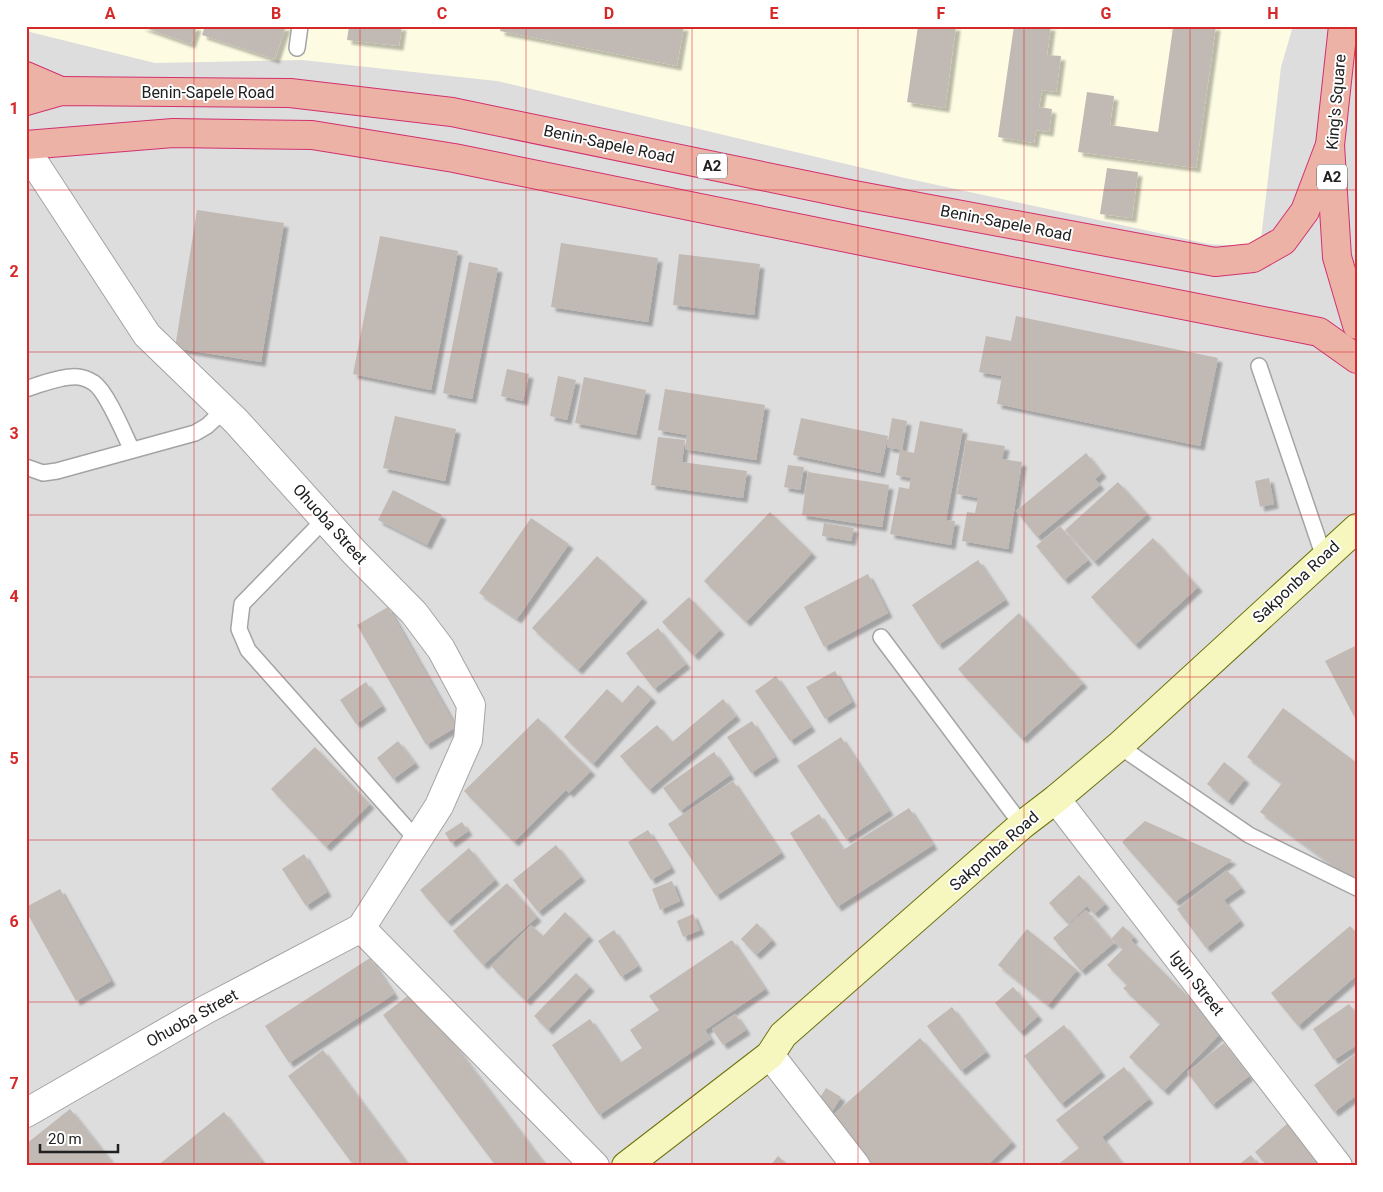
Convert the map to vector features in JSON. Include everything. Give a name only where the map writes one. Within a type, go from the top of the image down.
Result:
[{"type":"highway","name":"King's Square","points":[[1343,26],[1330,145],[1336,257],[1357,325]]},
{"type":"highway","points":[[26,76],[61,91]]},
{"type":"highway","name":"Benin-Sapele Road","points":[[26,101],[61,91],[290,93],[452,112],[854,195],[1216,262],[1253,258],[1283,240],[1305,211],[1330,145]]},
{"type":"highway","points":[[26,145],[173,132],[312,135],[454,158],[1319,332],[1357,360]]},
{"type":"main road","name":"Sakponba Road","points":[[626,1166],[770,1055],[783,1035],[1022,825],[1119,746],[1356,527]]},
{"type":"street","name":"Ohuoba Street","points":[[26,150],[147,334],[224,410],[354,552],[414,613],[441,649],[471,705],[468,740],[439,806],[361,928],[205,1010],[26,1113]]},
{"type":"street","name":"Igun Street","points":[[1056,799],[1338,1166]]},
{"type":"street","points":[[361,928],[595,1166]]},
{"type":"street","points":[[770,1055],[856,1166]]},
{"type":"lane","points":[[297,48],[300,26]]},
{"type":"lane","points":[[1260,366],[1324,557]]},
{"type":"lane","points":[[26,389],[72,377],[84,378],[94,383],[102,391],[132,450]]},
{"type":"lane","points":[[26,466],[34,471],[43,473],[56,471],[195,433],[207,426],[224,410]]},
{"type":"lane","points":[[325,519],[242,604],[239,629],[248,650],[417,840]]},
{"type":"lane","points":[[881,637],[1022,825]]},
{"type":"lane","points":[[1119,746],[1249,836],[1357,888]]},
{"type":"shaded area","points":[[26,26],[1357,26],[1357,1166],[26,1166]]},
{"type":"shaded area","points":[[26,26],[1293,26],[1281,67],[1260,247],[1209,244],[905,178],[497,81],[302,60],[155,63],[26,31]]},
{"type":"building","points":[[140,26],[197,26],[191,44]]},
{"type":"building","points":[[205,26],[286,26],[275,59],[202,35]]},
{"type":"building","points":[[349,26],[402,26],[399,46],[347,40]]},
{"type":"building","points":[[501,26],[684,26],[677,66],[500,31]]},
{"type":"building","points":[[918,26],[956,26],[945,108],[907,102]]},
{"type":"building","points":[[1014,26],[1051,26],[1047,55],[1061,56],[1056,92],[1042,90],[1039,107],[1052,109],[1049,132],[1036,130],[1034,143],[998,137]]},
{"type":"building","points":[[1165,26],[1216,26],[1196,168],[1078,152],[1087,92],[1114,96],[1110,125],[1158,132],[1173,28]]},
{"type":"building","points":[[1107,168],[1138,172],[1132,218],[1100,214]]},
{"type":"building","points":[[197,210],[284,223],[261,362],[175,348]]},
{"type":"building","points":[[380,236],[458,251],[431,390],[353,374]]},
{"type":"building","points":[[561,243],[658,258],[648,322],[551,307]]},
{"type":"building","points":[[679,254],[760,264],[754,315],[673,305]]},
{"type":"building","points":[[469,262],[498,268],[472,399],[443,393]]},
{"type":"building","points":[[1016,316],[1218,358],[1200,446],[997,404],[1002,376],[979,372],[986,336],[1011,341]]},
{"type":"building","points":[[507,369],[529,374],[523,401],[501,396]]},
{"type":"building","points":[[558,376],[576,380],[567,420],[550,416]]},
{"type":"building","points":[[584,377],[646,390],[636,435],[575,423]]},
{"type":"building","points":[[665,389],[765,405],[756,460],[685,449],[687,435],[658,430]]},
{"type":"building","points":[[395,416],[456,429],[445,481],[383,468]]},
{"type":"building","points":[[801,418],[888,436],[880,473],[793,455]]},
{"type":"building","points":[[892,418],[907,421],[902,450],[887,447]]},
{"type":"building","points":[[920,421],[963,429],[946,520],[955,521],[951,545],[890,534],[899,487],[909,489],[911,478],[896,475],[900,450],[914,453]]},
{"type":"building","points":[[658,437],[685,440],[682,462],[747,471],[743,498],[651,485]]},
{"type":"building","points":[[966,440],[1005,446],[1002,459],[1022,462],[1008,549],[962,541],[967,512],[975,513],[978,498],[957,494]]},
{"type":"building","points":[[1086,453],[1102,473],[1095,479],[1100,485],[1037,537],[1016,511]]},
{"type":"building","points":[[788,465],[804,467],[800,490],[784,487]]},
{"type":"building","points":[[808,472],[889,485],[882,527],[802,515]]},
{"type":"building","points":[[1269,478],[1274,504],[1260,507],[1255,481]]},
{"type":"building","points":[[1118,482],[1147,514],[1094,562],[1065,530]]},
{"type":"building","points":[[393,490],[442,515],[427,545],[378,520]]},
{"type":"building","points":[[770,512],[812,553],[746,622],[704,581]]},
{"type":"building","points":[[531,518],[569,544],[517,619],[479,593]]},
{"type":"building","points":[[824,523],[854,528],[851,541],[822,536]]},
{"type":"building","points":[[1060,526],[1088,560],[1064,580],[1036,546]]},
{"type":"building","points":[[1153,538],[1198,587],[1135,645],[1091,597]]},
{"type":"building","points":[[597,556],[643,598],[578,670],[532,628]]},
{"type":"building","points":[[978,560],[1005,600],[938,645],[912,605]]},
{"type":"building","points":[[868,574],[888,613],[824,647],[804,607]]},
{"type":"building","points":[[689,597],[720,630],[694,656],[662,622]]},
{"type":"building","points":[[388,607],[456,727],[426,745],[357,625]]},
{"type":"building","points":[[1019,613],[1083,683],[1022,739],[958,669]]},
{"type":"building","points":[[658,628],[686,664],[654,689],[626,653]]},
{"type":"building","points":[[1357,645],[1357,722],[1325,661]]},
{"type":"building","points":[[835,671],[852,702],[825,719],[806,687]]},
{"type":"building","points":[[776,676],[811,727],[790,741],[755,691]]},
{"type":"building","points":[[366,682],[382,706],[356,724],[340,700]]},
{"type":"building","points":[[638,685],[652,698],[593,764],[564,737],[607,689],[622,703]]},
{"type":"building","points":[[723,699],[736,716],[649,790],[620,756],[657,725],[672,742]]},
{"type":"building","points":[[1283,708],[1357,763],[1357,883],[1260,812],[1282,783],[1247,757]]},
{"type":"building","points":[[538,718],[591,771],[569,793],[566,790],[514,842],[464,791]]},
{"type":"building","points":[[752,721],[775,757],[751,773],[727,737]]},
{"type":"building","points":[[841,737],[889,811],[846,839],[797,766]]},
{"type":"building","points":[[398,741],[415,763],[393,779],[377,758]]},
{"type":"building","points":[[315,747],[370,804],[326,847],[271,789]]},
{"type":"building","points":[[714,752],[730,775],[680,811],[663,788]]},
{"type":"building","points":[[1224,762],[1245,779],[1228,801],[1207,784]]},
{"type":"building","points":[[733,781],[781,853],[716,896],[668,824]]},
{"type":"building","points":[[909,808],[933,845],[837,907],[790,833],[819,814],[843,850]]},
{"type":"building","points":[[1145,821],[1232,860],[1175,902],[1122,842]]},
{"type":"building","points":[[462,822],[468,831],[451,843],[445,833]]},
{"type":"building","points":[[648,830],[671,868],[651,880],[628,842]]},
{"type":"building","points":[[556,845],[581,877],[538,912],[513,880]]},
{"type":"building","points":[[469,848],[495,880],[447,922],[420,890]]},
{"type":"building","points":[[304,854],[327,892],[306,906],[282,869]]},
{"type":"building","points":[[1227,870],[1241,888],[1224,900],[1240,921],[1206,948],[1177,909]]},
{"type":"building","points":[[1079,875],[1105,904],[1094,914],[1087,906],[1068,924],[1049,903]]},
{"type":"building","points":[[672,881],[680,901],[660,910],[652,889]]},
{"type":"building","points":[[507,883],[537,917],[483,965],[453,931]]},
{"type":"building","points":[[60,889],[111,981],[76,1001],[26,911],[26,907]]},
{"type":"building","points":[[1086,910],[1114,943],[1081,971],[1053,938]]},
{"type":"building","points":[[565,912],[589,936],[526,1001],[491,966],[531,925],[543,936]]},
{"type":"building","points":[[693,914],[700,930],[683,937],[677,921]]},
{"type":"building","points":[[757,923],[772,940],[756,955],[741,939]]},
{"type":"building","points":[[1123,926],[1134,937],[1131,940],[1223,1031],[1164,1091],[1129,1057],[1160,1024],[1123,988],[1127,985],[1107,965],[1123,949],[1111,939]]},
{"type":"building","points":[[1350,926],[1357,933],[1357,975],[1298,1026],[1271,993]]},
{"type":"building","points":[[1027,929],[1077,970],[1048,1005],[998,965]]},
{"type":"building","points":[[614,930],[638,966],[621,977],[598,941]]},
{"type":"building","points":[[732,940],[765,989],[705,1030],[711,1039],[599,1115],[552,1045],[590,1019],[620,1063],[642,1048],[630,1030],[659,1010],[649,996]]},
{"type":"building","points":[[370,958],[394,994],[289,1063],[265,1026]]},
{"type":"building","points":[[576,973],[590,987],[548,1030],[534,1016]]},
{"type":"building","points":[[1013,987],[1038,1016],[1020,1032],[995,1003]]},
{"type":"building","points":[[414,991],[546,1166],[496,1166],[383,1015]]},
{"type":"building","points":[[1349,1004],[1357,1014],[1357,1045],[1334,1060],[1313,1029]]},
{"type":"building","points":[[952,1007],[986,1052],[961,1071],[927,1026]]},
{"type":"building","points":[[735,1014],[746,1030],[723,1045],[712,1029]]},
{"type":"building","points":[[1064,1025],[1101,1072],[1061,1104],[1024,1056]]},
{"type":"building","points":[[920,1038],[1012,1142],[986,1166],[862,1166],[824,1123]]},
{"type":"building","points":[[1224,1043],[1249,1076],[1212,1105],[1187,1072]]},
{"type":"building","points":[[323,1050],[409,1166],[354,1166],[288,1076]]},
{"type":"building","points":[[1357,1053],[1357,1095],[1334,1112],[1314,1085]]},
{"type":"building","points":[[1124,1067],[1149,1099],[1102,1137],[1124,1166],[1056,1166],[1079,1148],[1056,1120]]},
{"type":"building","points":[[826,1088],[841,1097],[831,1113],[816,1104]]},
{"type":"building","points":[[70,1109],[115,1166],[26,1166],[26,1144]]},
{"type":"building","points":[[224,1112],[262,1161],[256,1166],[157,1166]]},
{"type":"building","points":[[1289,1122],[1326,1166],[1267,1166],[1255,1152]]},
{"type":"building","points":[[1251,1155],[1259,1166],[1237,1166]]},
{"type":"building","points":[[778,1156],[789,1166],[770,1166]]}]
